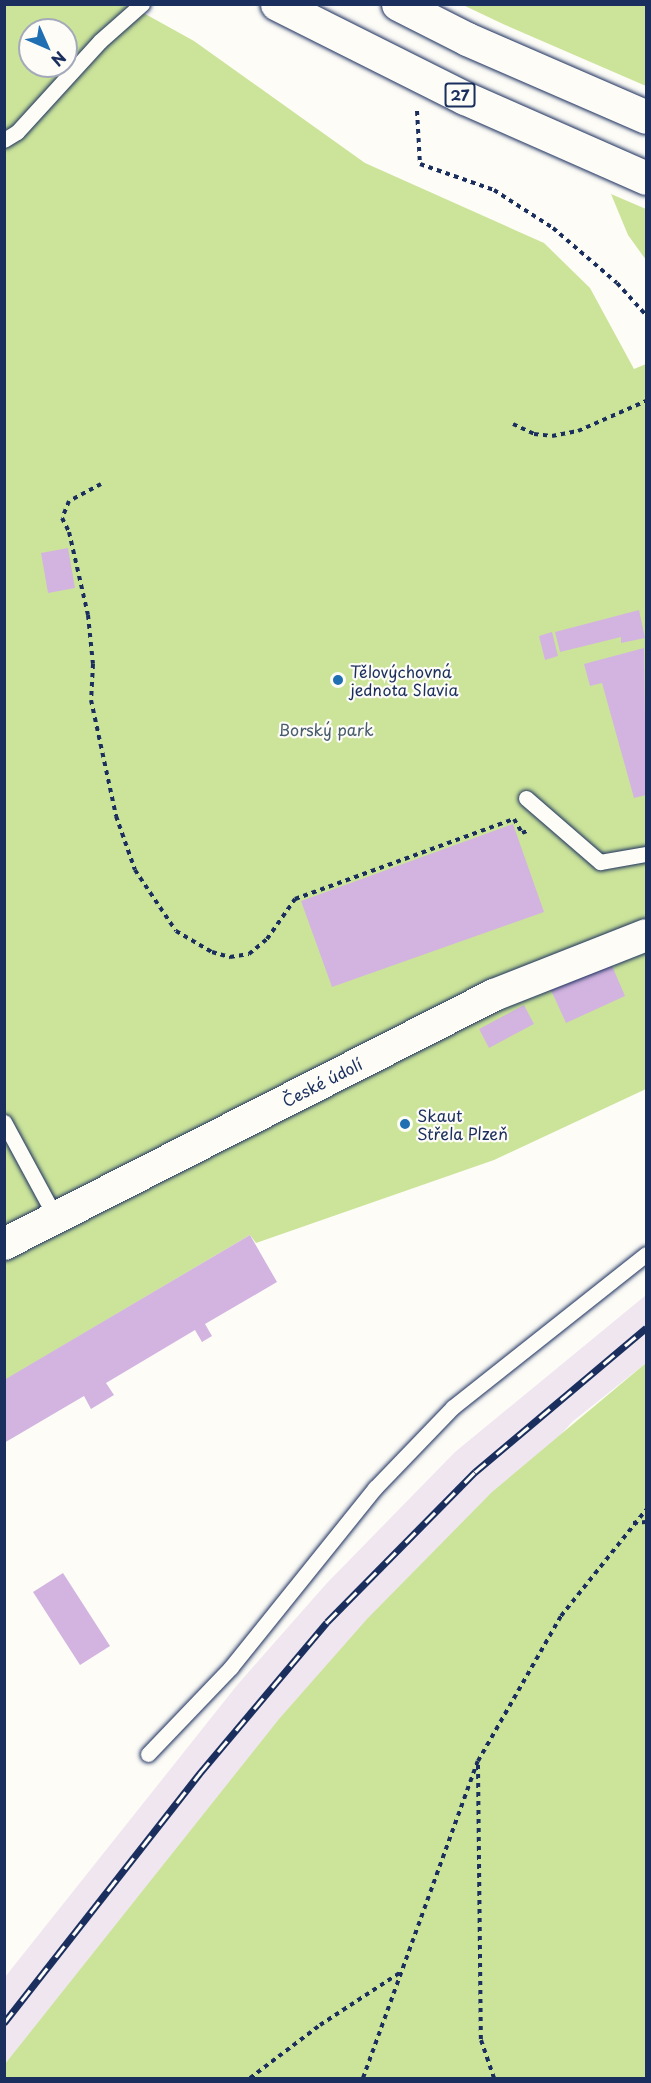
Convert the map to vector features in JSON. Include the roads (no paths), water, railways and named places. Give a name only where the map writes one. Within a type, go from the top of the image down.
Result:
[{"type":"highway","name":"27","points":[[277,4],[465,98],[646,177]]},
{"type":"highway","points":[[398,4],[467,39],[641,114]]},
{"type":"street","name":"České údolí","points":[[4,1244],[494,995],[646,935]]},
{"type":"lane","points":[[4,140],[17,132],[100,41],[142,4]]},
{"type":"lane","points":[[526,798],[600,862],[646,854]]},
{"type":"lane","points":[[4,1122],[56,1218]]},
{"type":"lane","points":[[148,1754],[231,1667],[375,1488],[453,1407],[646,1254]]},
{"type":"railway","points":[[4,2023],[200,1773],[327,1622],[475,1472],[646,1328]]},
{"type":"place","name":"Tělovýchovná jednota Slavia","points":[[338,680]]},
{"type":"place","name":"Skaut Střela Plzeň","points":[[405,1124]]},
{"type":"park label","name":"Borský park","points":[[326,729]]}]
